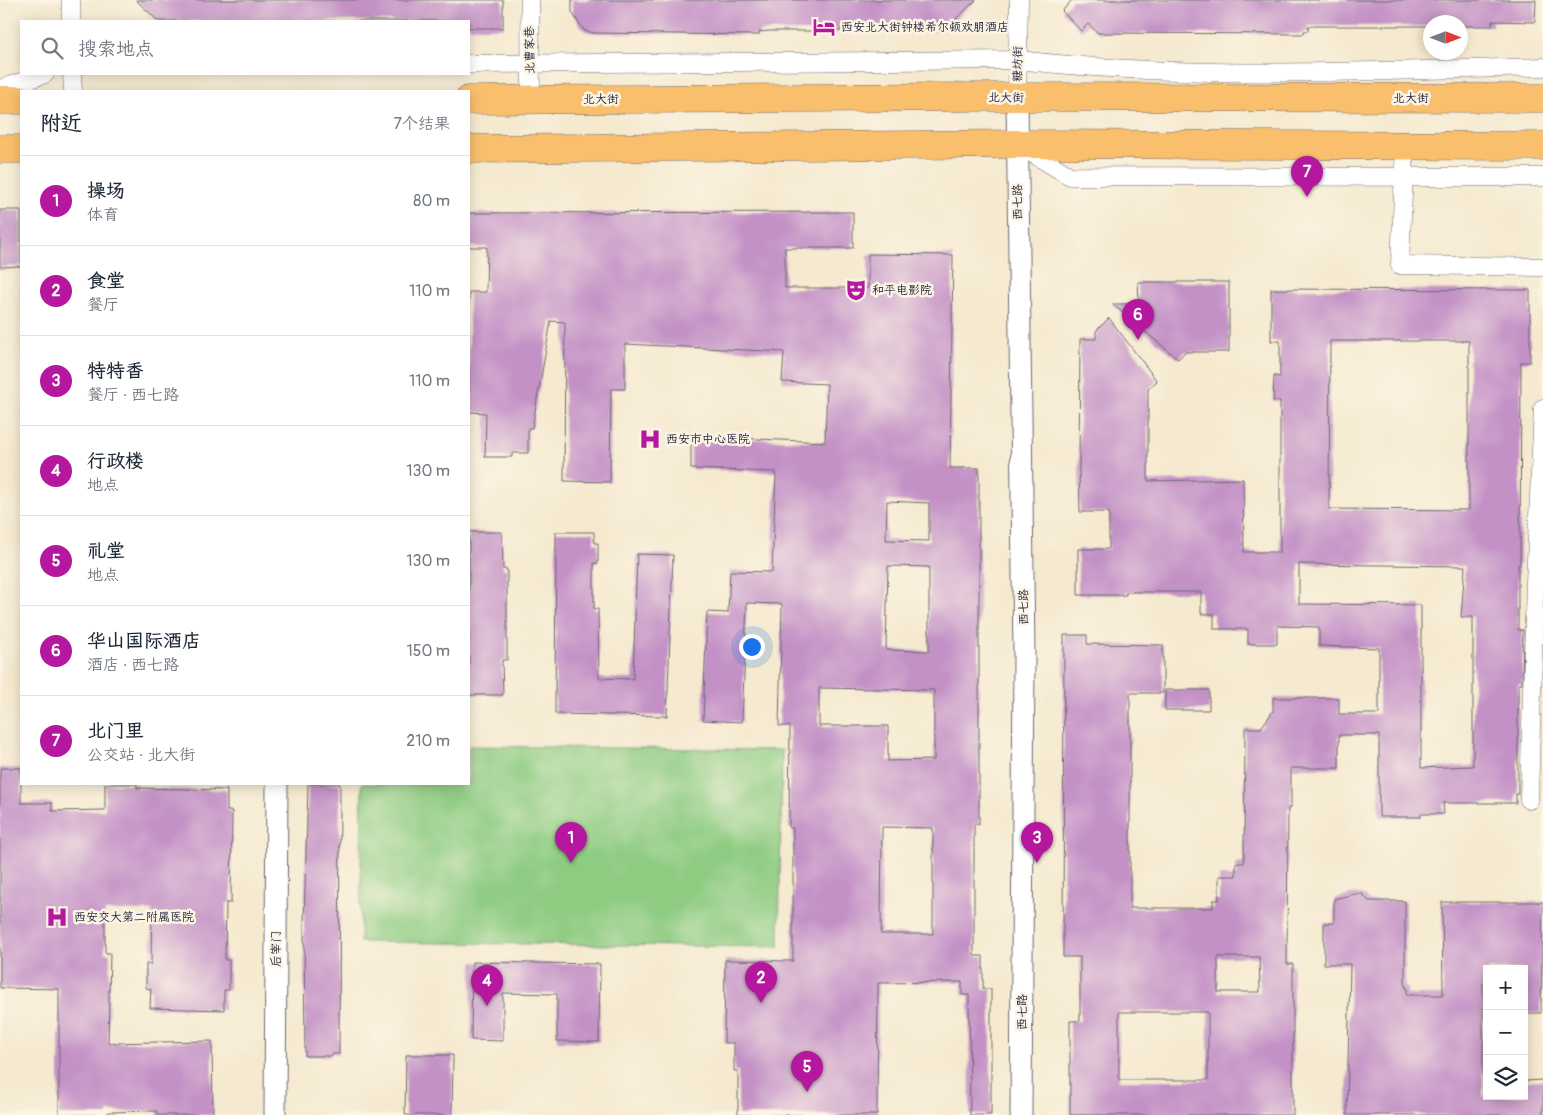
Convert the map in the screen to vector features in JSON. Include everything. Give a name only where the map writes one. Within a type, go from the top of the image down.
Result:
[{"type":"main road","name":"北大街","points":[[470,100],[1543,98]]},
{"type":"main road","points":[[0,100],[20,100]]},
{"type":"main road","points":[[470,149],[1018,144],[1543,146]]},
{"type":"main road","points":[[0,149],[20,150]]},
{"type":"street","points":[[71,0],[71,20]]},
{"type":"street","name":"北曹家巷","points":[[530,0],[531,100]]},
{"type":"street","name":"糖坊街","points":[[1017,98],[1019,0]]},
{"type":"street","points":[[470,64],[1018,60],[1088,68],[1194,72],[1543,67]]},
{"type":"street","points":[[0,89],[42,75]]},
{"type":"street","points":[[72,75],[73,90]]},
{"type":"street","name":"西七路","points":[[1017,98],[1024,655],[1021,1115]]},
{"type":"street","points":[[1018,144],[1070,176],[1543,177]]},
{"type":"street","points":[[1405,146],[1400,265],[1543,267]]},
{"type":"street","points":[[1529,800],[1535,583],[1543,408]]},
{"type":"street","name":"后宰门","points":[[275,1115],[277,785]]},
{"type":"green space","points":[[470,746],[782,750],[779,947],[360,942],[362,785],[470,785]]},
{"type":"building","points":[[136,0],[503,0],[503,28],[470,28],[470,20],[157,20]]},
{"type":"building","points":[[572,0],[976,0],[943,31],[769,31],[759,32],[759,35],[594,33],[585,31],[578,22],[572,12]]},
{"type":"building","points":[[1072,0],[1536,0],[1535,22],[1492,21],[1492,26],[1468,26],[1468,15],[1423,15],[1423,26],[1308,26],[1308,31],[1304,31],[1304,34],[1098,33],[1088,24],[1081,31],[1062,11]]},
{"type":"building","points":[[0,210],[20,210],[20,266],[0,267]]},
{"type":"building","points":[[853,212],[853,248],[785,248],[785,288],[868,288],[868,254],[953,255],[950,468],[979,468],[979,824],[974,824],[974,956],[983,956],[983,989],[991,989],[991,1115],[970,1115],[969,995],[962,995],[962,982],[878,983],[877,1115],[738,1115],[738,1071],[734,1071],[734,1043],[724,1043],[725,960],[793,961],[793,828],[789,828],[790,726],[779,726],[782,604],[747,603],[742,722],[703,720],[707,612],[728,613],[730,571],[772,572],[776,472],[691,469],[691,436],[825,442],[827,384],[782,382],[784,352],[625,344],[625,389],[611,389],[610,482],[564,481],[565,322],[551,321],[532,428],[528,428],[528,453],[512,453],[512,457],[485,457],[486,413],[470,412],[470,292],[486,292],[487,247],[470,247],[470,213]],"holes":[[[887,501],[929,503],[929,541],[886,540]],[[888,566],[929,567],[929,651],[886,650]],[[819,688],[934,690],[934,760],[888,761],[888,726],[819,726]],[[882,827],[933,828],[933,934],[881,934]]]},
{"type":"building","points":[[1138,282],[1229,282],[1229,352],[1185,352],[1178,359],[1112,304],[1139,304]]},
{"type":"building","points":[[1271,289],[1530,290],[1530,362],[1521,362],[1518,630],[1523,630],[1522,684],[1518,684],[1518,794],[1516,794],[1516,803],[1443,803],[1444,814],[1421,814],[1421,817],[1379,817],[1379,735],[1339,735],[1339,768],[1291,768],[1291,808],[1288,808],[1287,964],[1293,964],[1293,1115],[1070,1115],[1070,1021],[1080,1021],[1080,957],[1063,957],[1064,635],[1087,635],[1087,644],[1163,645],[1163,693],[1130,693],[1130,908],[1213,908],[1213,900],[1219,900],[1219,876],[1236,876],[1236,863],[1244,863],[1245,728],[1261,728],[1273,711],[1273,698],[1339,698],[1339,714],[1379,714],[1379,648],[1319,646],[1319,627],[1277,626],[1277,644],[1248,644],[1248,629],[1214,629],[1214,614],[1201,614],[1201,592],[1126,592],[1126,595],[1078,595],[1078,549],[1109,549],[1109,512],[1080,512],[1080,339],[1096,339],[1096,331],[1109,318],[1157,381],[1148,389],[1148,481],[1243,479],[1244,552],[1280,552],[1280,401],[1273,401],[1274,376],[1280,377],[1280,341],[1271,341]],"holes":[[[1330,341],[1469,341],[1469,510],[1329,509]],[[1299,564],[1465,566],[1461,617],[1473,617],[1473,766],[1421,768],[1421,605],[1299,604]],[[1218,957],[1259,957],[1260,992],[1218,992]],[[1119,1012],[1208,1012],[1208,1080],[1119,1080]]]},
{"type":"building","points":[[470,532],[502,532],[503,569],[507,569],[507,660],[502,660],[503,695],[470,695]]},
{"type":"building","points":[[556,532],[594,532],[594,543],[598,543],[598,563],[594,563],[594,609],[598,609],[599,678],[633,679],[637,554],[673,555],[667,716],[555,714]]},
{"type":"building","points":[[1165,690],[1209,690],[1209,710],[1165,710]]},
{"type":"building","name":"西安交大第二附属医院","points":[[0,768],[20,768],[21,803],[52,803],[52,811],[105,810],[105,785],[137,785],[137,788],[227,790],[227,811],[232,811],[231,903],[226,903],[225,960],[229,960],[229,990],[224,990],[224,1010],[150,1008],[151,989],[146,988],[146,964],[151,964],[152,911],[105,911],[105,953],[110,953],[108,1043],[212,1041],[213,1115],[157,1115],[157,1111],[108,1112],[108,1115],[59,1115],[59,989],[0,988]]},
{"type":"building","points":[[308,785],[340,785],[339,1054],[331,1054],[331,1056],[305,1056],[304,923]]},
{"type":"building","points":[[1362,894],[1369,901],[1405,901],[1405,987],[1407,987],[1407,995],[1443,995],[1442,902],[1543,902],[1541,1013],[1528,1013],[1528,965],[1483,965],[1483,1100],[1528,1100],[1528,1081],[1543,1080],[1543,1115],[1347,1115],[1350,964],[1324,964],[1324,923],[1334,923],[1334,899]]},
{"type":"building","points":[[472,962],[600,964],[599,1042],[557,1041],[557,994],[503,993],[503,1041],[471,1040]]},
{"type":"building","points":[[406,1055],[453,1055],[452,1115],[405,1115]]},
{"type":"place","name":"西安北大街钟楼希尔顿欢朋酒店","points":[[824,27]]},
{"type":"place","name":"北门里","points":[[1307,197]]},
{"type":"place","name":"和平电影院","points":[[856,290]]},
{"type":"place","name":"华山国际酒店","points":[[1138,340]]},
{"type":"place","name":"西安市中心医院","points":[[650,439]]},
{"type":"place","name":"操场","points":[[571,863]]},
{"type":"place","name":"特特香","points":[[1037,863]]},
{"type":"place","name":"西安交大第二附属医院","points":[[57,917]]},
{"type":"place","name":"食堂","points":[[761,1003]]},
{"type":"place","name":"行政楼","points":[[487,1006]]},
{"type":"place","name":"礼堂","points":[[807,1092]]}]
